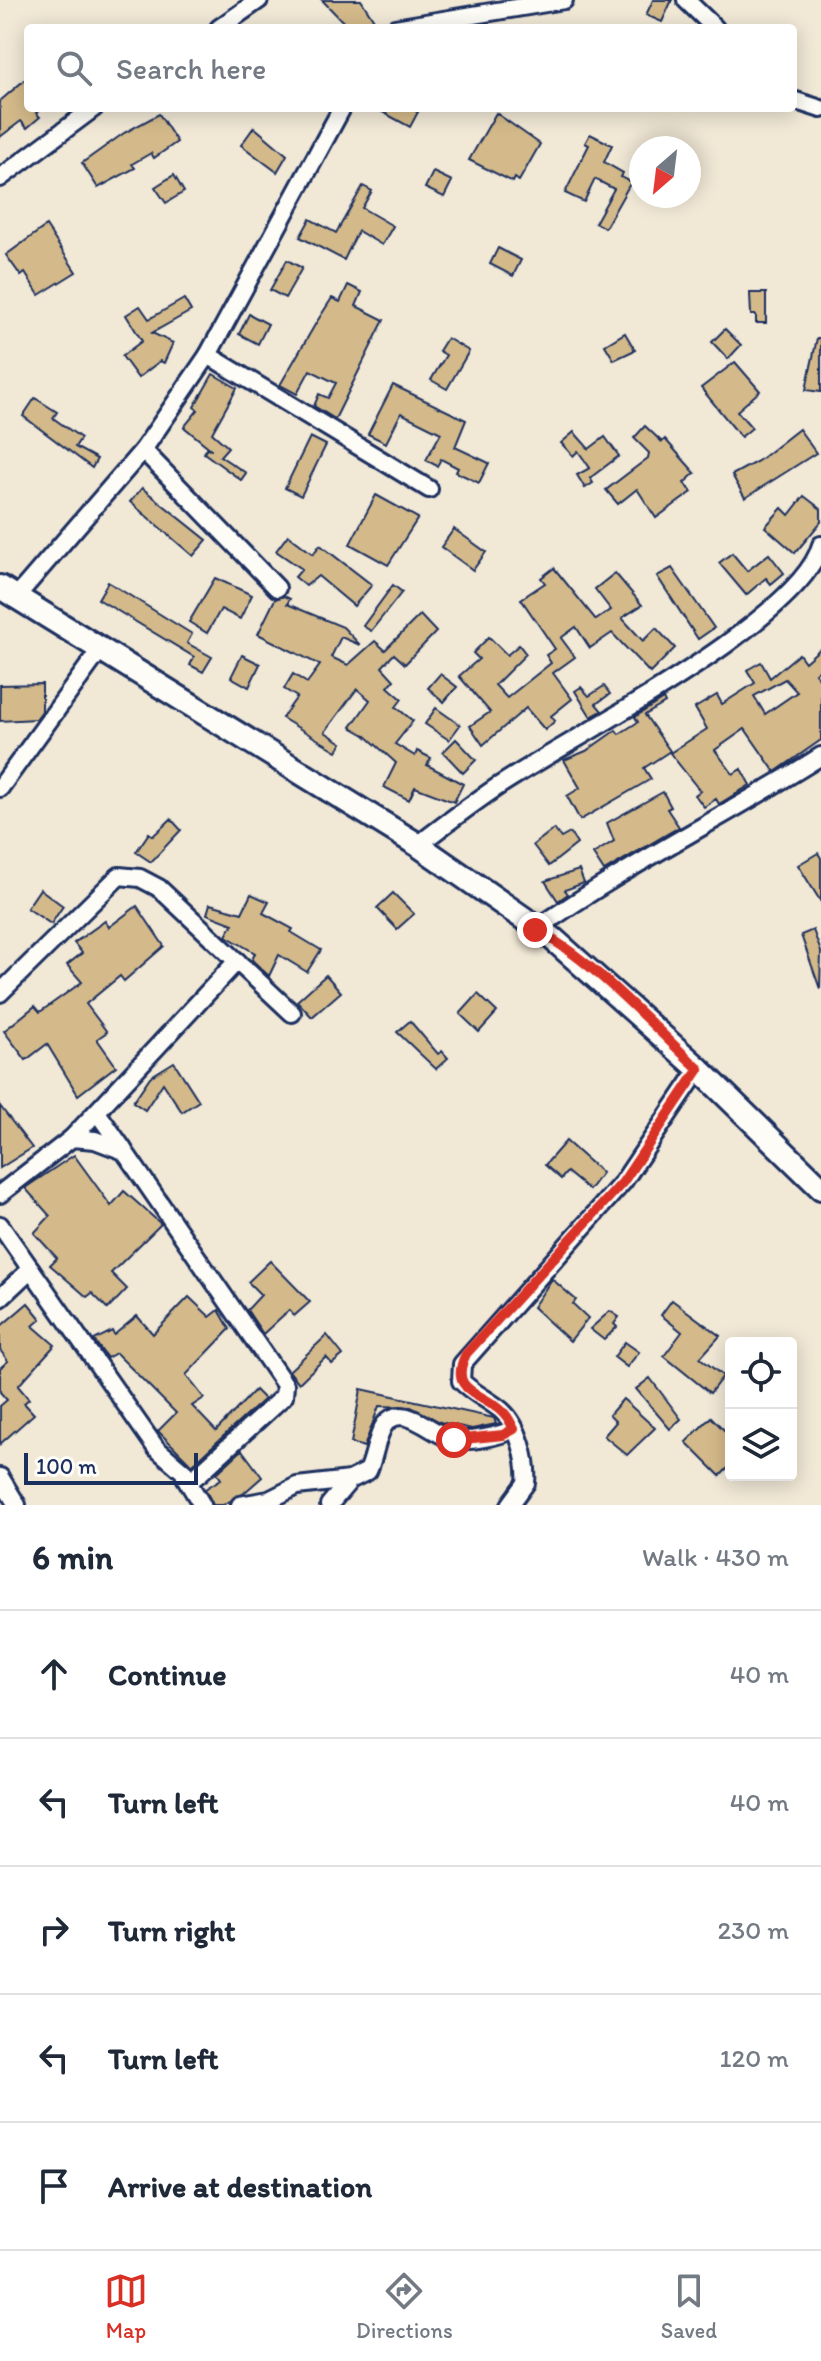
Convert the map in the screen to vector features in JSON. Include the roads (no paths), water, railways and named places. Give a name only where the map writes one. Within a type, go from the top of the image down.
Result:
[{"type":"main road","points":[[8,592],[418,845],[535,930],[552,938],[699,1069],[821,1188]]},
{"type":"street","points":[[225,24],[259,0]]},
{"type":"street","points":[[419,24],[564,0]]},
{"type":"street","points":[[686,0],[711,24]]},
{"type":"street","points":[[797,101],[821,109]]},
{"type":"street","points":[[0,178],[89,112]]},
{"type":"street","points":[[8,592],[143,450],[208,355],[340,112]]},
{"type":"street","points":[[208,355],[429,489]]},
{"type":"street","points":[[143,450],[277,588]]},
{"type":"street","points":[[418,845],[496,787],[712,654],[784,599],[821,545]]},
{"type":"street","points":[[0,788],[100,650]]},
{"type":"street","points":[[535,930],[593,889],[766,792],[821,756]]},
{"type":"street","points":[[0,993],[119,876],[140,878],[159,888],[292,1013]]},
{"type":"street","points":[[0,1194],[72,1138],[237,961]]},
{"type":"street","points":[[510,1505],[526,1483],[527,1472],[514,1429],[505,1413],[473,1394],[461,1381],[460,1372],[466,1354],[623,1182],[699,1069]]},
{"type":"street","points":[[97,1112],[287,1390],[279,1403],[200,1473],[192,1479],[185,1477]]},
{"type":"street","points":[[72,1138],[95,1140],[124,1151]]},
{"type":"street","points":[[0,1225],[156,1448],[185,1477],[202,1505]]},
{"type":"street","points":[[0,1298],[31,1269]]},
{"type":"street","points":[[240,1505],[269,1500],[297,1486],[350,1480],[368,1471],[382,1429],[388,1420],[397,1416],[410,1416],[426,1428],[454,1440],[503,1435],[514,1429]]},
{"type":"street","points":[[0,1477],[17,1505]]},
{"type":"street","points":[[329,1505],[350,1480]]}]
